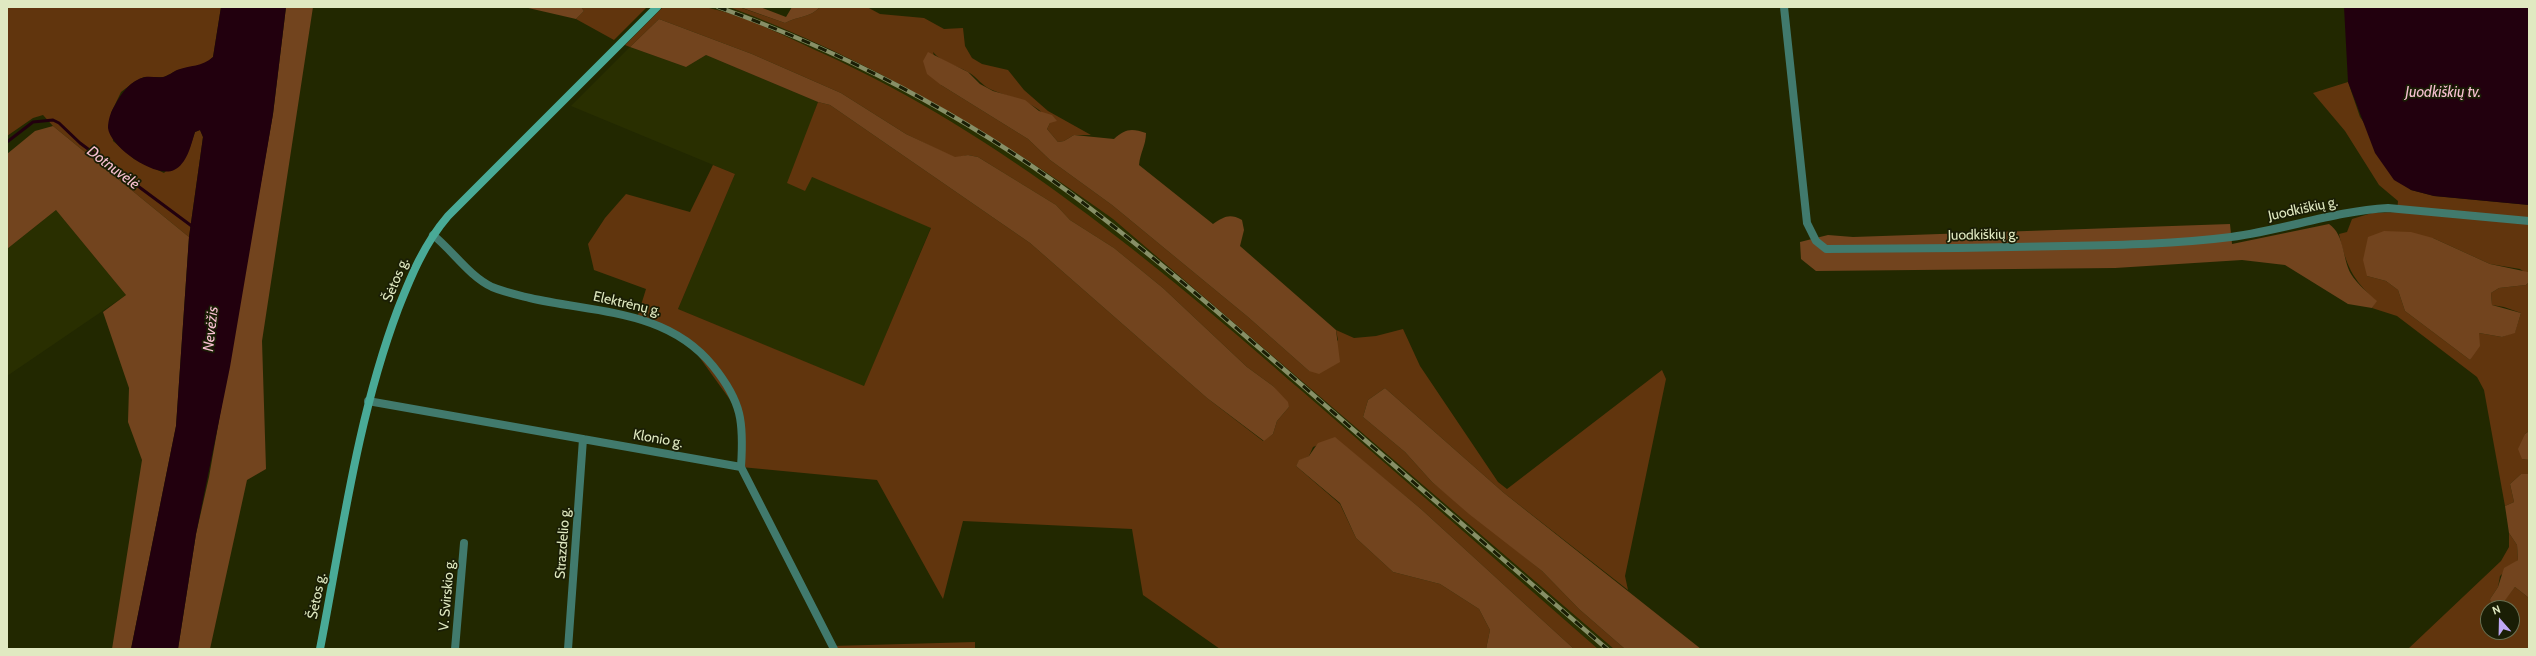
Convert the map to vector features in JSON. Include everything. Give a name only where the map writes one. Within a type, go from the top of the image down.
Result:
[{"type":"main road","name":"Šėtos g.","points":[[320,649],[368,401],[393,324],[411,276],[433,235],[474,190],[657,7]]},
{"type":"street","name":"Juodkiškių g.","points":[[1784,7],[1807,223],[1816,241],[1826,249],[1960,249],[2156,244],[2231,237],[2300,225],[2369,209],[2388,208],[2529,221]]},
{"type":"street","name":"Elektrėnų g.","points":[[433,235],[481,280],[493,287],[541,300],[651,321],[686,340],[706,357],[733,394],[741,415],[741,467]]},
{"type":"street","name":"Klonio g.","points":[[368,401],[741,467]]},
{"type":"street","name":"Strazdelio g.","points":[[568,649],[582,439]]},
{"type":"street","points":[[741,467],[834,649]]},
{"type":"street","name":"V. Svirskio g.","points":[[455,649],[464,543]]},
{"type":"shaded area","points":[[7,7],[221,7],[213,57],[205,64],[178,70],[164,77],[144,77],[134,82],[121,92],[111,113],[113,141],[134,159],[164,173],[190,147],[195,132],[200,130],[203,137],[189,237],[53,126],[43,115],[33,118],[7,136]]},
{"type":"shaded area","points":[[286,7],[313,7],[262,341],[266,469],[247,480],[210,649],[178,649],[196,534],[209,477],[273,114]]},
{"type":"shaded area","points":[[524,7],[581,7],[584,11],[576,19]]},
{"type":"shaded area","points":[[581,7],[647,7],[614,40],[576,19],[584,11]]},
{"type":"shaded area","points":[[663,7],[704,7],[738,16],[766,28],[822,53],[888,86],[952,122],[1014,162],[1074,204],[1190,295],[1598,649],[1574,649],[1421,509],[1335,438],[1313,447],[1309,456],[1299,461],[1296,466],[1340,504],[1356,538],[1393,572],[1440,584],[1479,609],[1490,630],[1486,649],[1220,649],[1143,595],[1132,529],[963,521],[943,599],[877,480],[741,467],[741,415],[687,340],[638,315],[646,289],[594,270],[588,244],[605,218],[626,194],[690,212],[713,165],[735,174],[678,309],[864,386],[931,228],[812,177],[805,191],[787,183],[818,102],[830,105],[1030,243],[1207,398],[1263,441],[1273,434],[1277,421],[1289,407],[1273,386],[1247,367],[1163,288],[1114,248],[1070,220],[1056,205],[978,157],[968,155],[955,158],[906,134],[841,93],[752,54],[659,19],[630,47],[625,45]]},
{"type":"shaded area","points":[[708,7],[729,7],[769,22],[858,63],[960,116],[1058,179],[1113,219],[1614,649],[1598,649],[1259,354],[852,67],[767,28]]},
{"type":"shaded area","points":[[729,7],[739,7],[785,23],[808,15],[820,7],[867,7],[880,14],[924,18],[944,29],[963,28],[965,46],[972,58],[982,64],[1008,70],[1024,90],[1048,111],[1091,135],[1074,135],[1064,141],[1058,142],[1047,129],[1050,123],[1039,110],[1032,105],[988,88],[971,74],[945,61],[933,52],[941,85],[1028,139],[1050,160],[1112,205],[1248,317],[1309,371],[1338,340],[1336,330],[1354,338],[1376,336],[1403,329],[1420,366],[1498,482],[1507,489],[1662,370],[1666,379],[1625,576],[1628,590],[1504,493],[1385,388],[1368,400],[1363,417],[1405,452],[1432,482],[1542,571],[1579,609],[1625,649],[1614,649],[1113,219],[1022,157],[928,100],[880,74],[830,50],[780,27]]},
{"type":"shaded area","points":[[740,7],[760,7],[786,17],[792,7],[820,7],[808,15],[785,23]]},
{"type":"shaded area","points":[[659,19],[752,54],[841,93],[906,134],[955,157],[968,155],[978,157],[1056,205],[1070,220],[1114,248],[1163,288],[1247,367],[1273,386],[1288,402],[1289,407],[1277,421],[1273,434],[1264,441],[1207,398],[1030,243],[830,105],[818,102],[706,55],[686,67],[630,47]]},
{"type":"shaded area","points":[[630,47],[686,67],[706,55],[818,102],[807,133],[812,177],[931,227],[864,387],[678,309],[735,174],[571,106]]},
{"type":"shaded area","points":[[928,52],[968,72],[980,84],[993,91],[1025,100],[1039,111],[1052,115],[1057,121],[1050,123],[1047,129],[1058,142],[1064,141],[1074,135],[1114,139],[1128,130],[1136,130],[1146,133],[1139,165],[1213,224],[1220,219],[1230,216],[1242,220],[1244,230],[1240,246],[1336,330],[1340,362],[1319,374],[1309,371],[1248,317],[1112,205],[1050,160],[1028,139],[941,85],[927,74],[923,61]]},
{"type":"shaded area","points":[[2348,82],[2360,117],[2411,190],[2434,196],[2529,205],[2529,275],[2520,269],[2490,264],[2433,238],[2367,276],[2386,281],[2398,290],[2405,311],[2470,360],[2479,333],[2502,337],[2515,332],[2521,313],[2504,307],[2492,305],[2491,293],[2499,288],[2526,285],[2529,282],[2529,431],[2525,434],[2522,459],[2529,460],[2529,474],[2521,474],[2510,484],[2514,502],[2505,506],[2484,390],[2477,377],[2397,316],[2372,308],[2376,301],[2361,286],[2347,263],[2339,234],[2347,232],[2352,219],[2372,213],[2397,212],[2398,201],[2379,185],[2345,131],[2313,93]]},
{"type":"shaded area","points":[[53,126],[189,237],[176,426],[131,649],[112,649],[142,460],[128,422],[129,388],[103,312],[126,295],[56,210],[7,249],[7,154],[35,131]]},
{"type":"shaded area","points":[[56,210],[126,295],[7,376],[7,249]]},
{"type":"shaded area","points":[[2230,224],[2232,244],[2329,224],[2341,240],[2348,268],[2353,278],[2377,301],[2372,308],[2348,304],[2285,265],[2242,260],[2115,268],[1816,271],[1801,259],[1800,242],[1828,235],[1853,237]]},
{"type":"shaded area","points":[[2384,231],[2411,232],[2433,238],[2490,264],[2528,272],[2529,282],[2526,285],[2499,288],[2491,293],[2492,305],[2521,313],[2515,333],[2502,337],[2479,333],[2480,346],[2470,360],[2405,311],[2398,290],[2386,281],[2367,276],[2363,260],[2368,237]]},
{"type":"shaded area","points":[[1385,388],[1504,493],[1701,649],[1625,649],[1579,609],[1542,571],[1469,514],[1432,482],[1405,452],[1363,417],[1368,400]]},
{"type":"shaded area","points":[[2529,431],[2529,460],[2522,459],[2518,449],[2525,434]]},
{"type":"shaded area","points":[[1335,437],[1421,509],[1574,649],[1486,649],[1490,630],[1479,609],[1440,584],[1393,572],[1356,538],[1340,503],[1296,466],[1299,460],[1309,456],[1318,443]]},
{"type":"shaded area","points":[[2521,474],[2529,474],[2529,598],[2515,587],[2505,600],[2490,600],[2498,587],[2504,568],[2518,560],[2517,545],[2509,533],[2505,506],[2514,502],[2510,484]]},
{"type":"shaded area","points":[[2509,533],[2517,545],[2518,560],[2500,576],[2498,587],[2490,600],[2480,600],[2480,640],[2520,640],[2520,600],[2504,600],[2515,587],[2529,598],[2529,649],[2408,649],[2501,561],[2509,547]]},
{"type":"shaded area","points":[[975,642],[975,649],[832,649],[832,646]]},
{"type":"water","name":"Nevėžis","points":[[221,7],[286,7],[273,114],[230,367],[196,534],[178,649],[131,649],[176,426],[189,237],[203,137],[200,130],[195,132],[185,159],[174,170],[166,172],[156,170],[135,160],[117,144],[111,136],[108,128],[112,110],[120,96],[135,81],[145,77],[161,77],[169,75],[182,68],[205,63],[213,57]]},
{"type":"water","name":"Juodkiškių tv.","points":[[2344,7],[2529,7],[2529,205],[2434,196],[2411,190],[2394,180],[2375,153],[2348,82]]},
{"type":"waterway","name":"Dotnuvėlė","points":[[7,142],[33,122],[53,120],[59,123],[80,143],[193,227]]},
{"type":"railway","points":[[718,7],[764,24],[810,44],[901,87],[945,111],[1030,164],[1104,219],[1204,300],[1607,649]]}]
